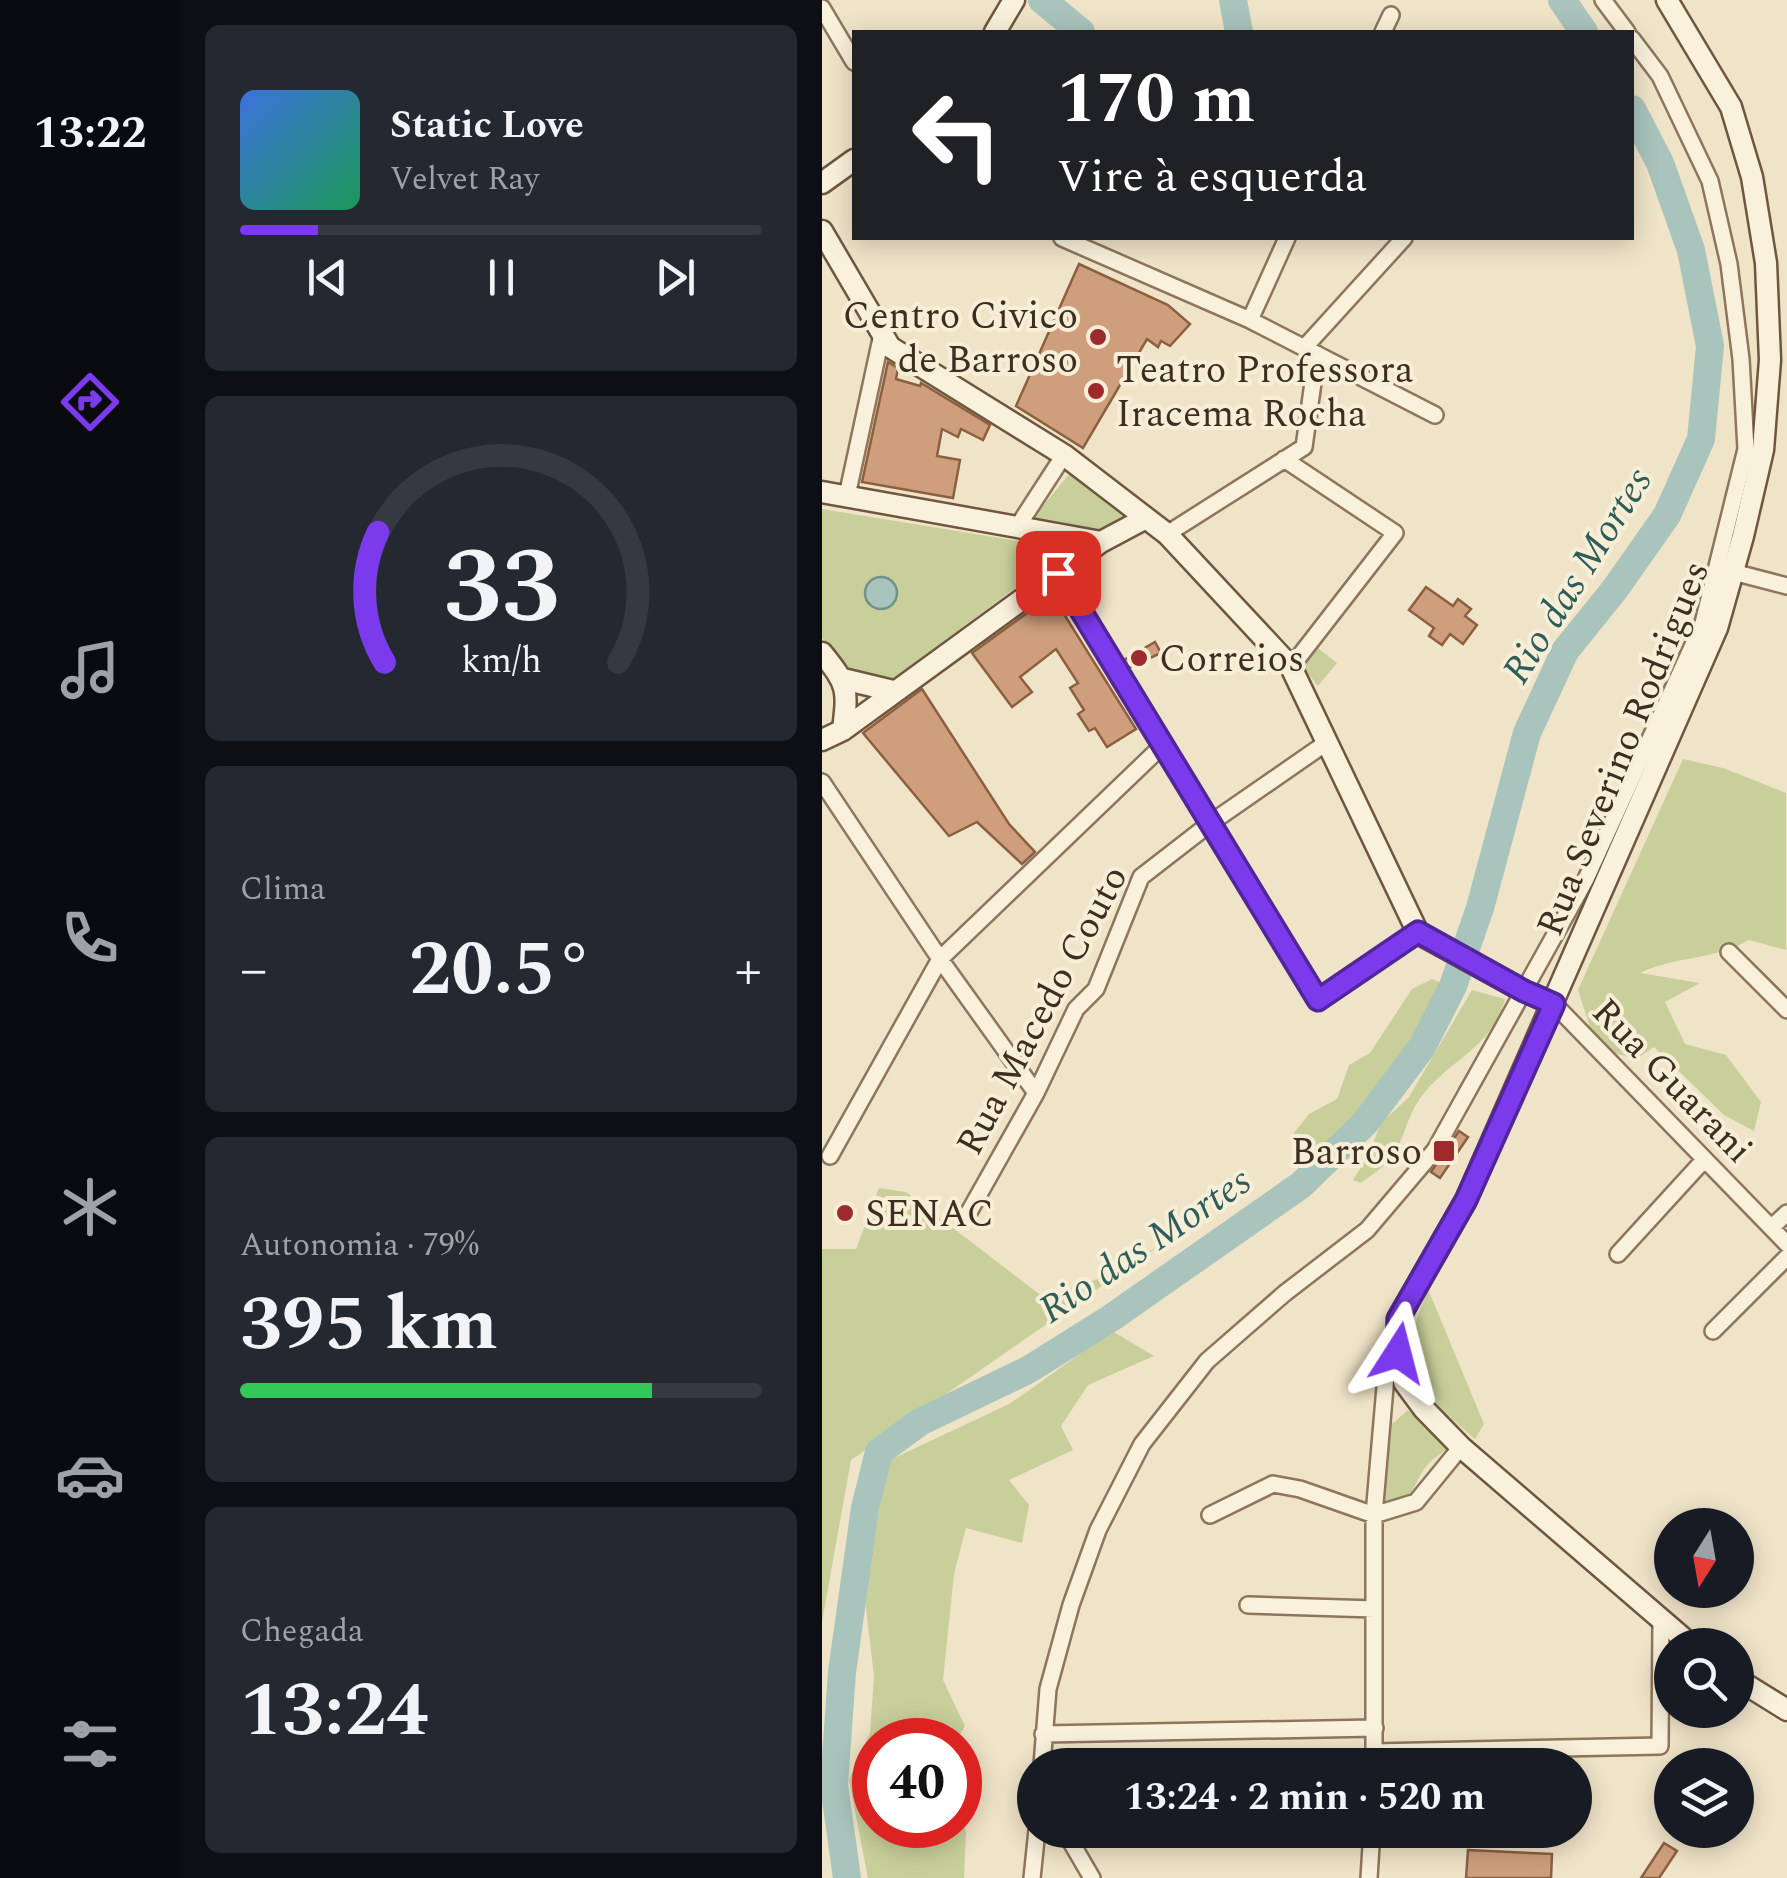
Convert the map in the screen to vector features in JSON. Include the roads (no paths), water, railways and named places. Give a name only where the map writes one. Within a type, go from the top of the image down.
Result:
[{"type":"street","points":[[999,26],[1014,0]]},
{"type":"street","points":[[1604,0],[1626,30]]},
{"type":"street","name":"Rua Severino Rodrigues","points":[[1398,1353],[1398,1319],[1466,1200],[1717,628],[1762,450],[1770,360],[1766,264],[1752,177],[1732,107],[1667,0]]},
{"type":"street","points":[[822,8],[852,59]]},
{"type":"street","points":[[1384,30],[1391,15]]},
{"type":"street","points":[[1043,1748],[1048,1688],[1070,1606],[1098,1530],[1142,1444],[1207,1361],[1285,1293],[1367,1230],[1435,1150],[1586,878],[1703,623],[1746,449],[1741,360],[1729,264],[1710,181],[1660,76],[1634,42]]},
{"type":"street","points":[[822,183],[852,161]]},
{"type":"street","points":[[822,231],[890,347],[1064,455],[1167,534],[1290,667],[1418,932],[1554,1004]]},
{"type":"street","points":[[1250,320],[1287,240]]},
{"type":"street","points":[[1167,534],[1304,446],[1310,351],[1402,240]]},
{"type":"street","points":[[1089,243],[1434,414]]},
{"type":"street","points":[[847,496],[882,334]]},
{"type":"street","points":[[1018,526],[1064,455]]},
{"type":"street","points":[[1284,460],[1394,534],[1290,667]]},
{"type":"street","points":[[822,492],[1101,542]]},
{"type":"street","points":[[822,740],[843,730],[1101,542],[1146,518]]},
{"type":"street","points":[[1733,572],[1786,586]]},
{"type":"street","points":[[1058,573],[1318,1000],[1418,932]]},
{"type":"street","points":[[822,653],[843,679],[843,730]]},
{"type":"street","points":[[843,679],[893,691]]},
{"type":"street","name":"Rua Macedo Couto","points":[[969,1212],[1036,1093],[1076,1009],[1096,989],[1142,878],[1212,822],[1326,743]]},
{"type":"street","points":[[830,1156],[940,959],[1162,746]]},
{"type":"street","points":[[822,782],[940,959],[1036,1093]]},
{"type":"street","points":[[1729,952],[1786,1010]]},
{"type":"street","name":"Rua Guarani","points":[[1554,1004],[1786,1244]]},
{"type":"street","points":[[1618,1254],[1703,1161]]},
{"type":"street","points":[[1772,1227],[1786,1213]]},
{"type":"street","points":[[1713,1331],[1786,1257]]},
{"type":"street","points":[[1374,1748],[1374,1515],[1388,1352],[1398,1353],[1404,1382],[1461,1447],[1669,1628]]},
{"type":"street","points":[[1210,1515],[1274,1484],[1374,1515],[1416,1502],[1461,1447]]},
{"type":"street","points":[[1248,1605],[1374,1609]]},
{"type":"street","points":[[1592,1749],[1660,1746],[1662,1622]]},
{"type":"street","points":[[1754,1689],[1786,1710]]},
{"type":"street","points":[[1043,1734],[1375,1728]]},
{"type":"street","points":[[1032,1878],[1035,1848]]},
{"type":"street","points":[[1074,1848],[1092,1878]]},
{"type":"street","points":[[1369,1878],[1371,1848]]},
{"type":"water","points":[[881,577],[892,582],[897,593],[892,604],[881,609],[870,604],[865,593],[870,582]]},
{"type":"waterway","name":"Rio das Mortes","points":[[1042,0],[1079,30]]},
{"type":"waterway","name":"Rio das Mortes","points":[[1233,0],[1239,30]]},
{"type":"waterway","name":"Rio das Mortes","points":[[1562,0],[1583,30]]},
{"type":"waterway","name":"Rio das Mortes","points":[[847,1878],[834,1785],[842,1672],[865,1508],[879,1452],[920,1422],[1028,1370],[1111,1318],[1301,1185],[1365,1123],[1422,1047],[1453,986],[1480,908],[1527,733],[1565,651],[1667,515],[1701,439],[1710,346],[1691,250],[1660,163],[1634,113]]},
{"type":"place","name":"Centro Civico de Barroso","points":[[1098,337]]},
{"type":"place","name":"Teatro Professora Iracema Rocha","points":[[1096,391]]},
{"type":"place","name":"Correios","points":[[1139,658]]},
{"type":"place","name":"Barroso","points":[[1444,1151]]},
{"type":"place","name":"SENAC","points":[[845,1213]]}]
